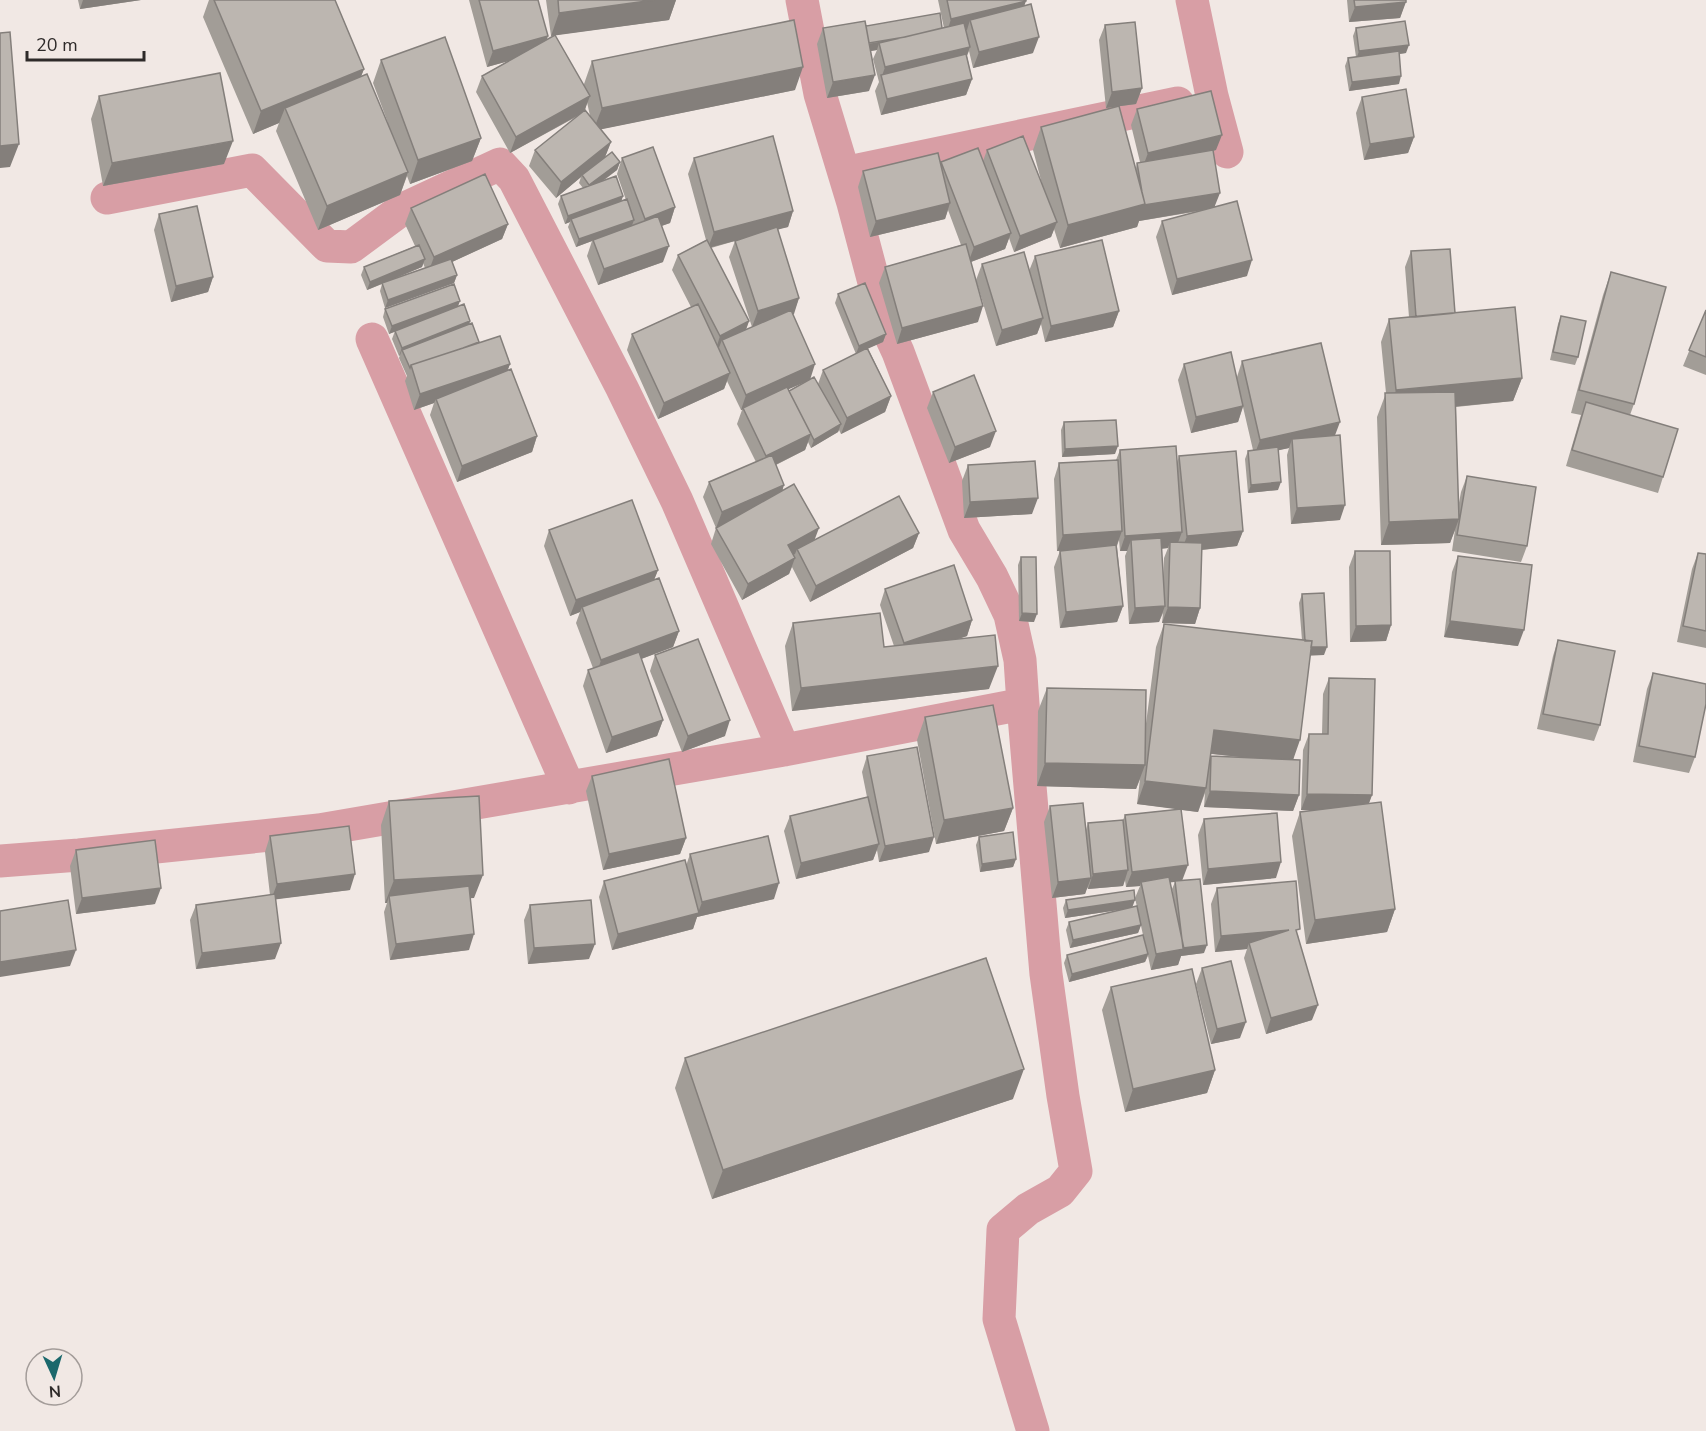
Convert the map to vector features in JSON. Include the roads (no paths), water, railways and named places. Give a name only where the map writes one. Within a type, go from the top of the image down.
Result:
[{"type":"street","points":[[802,0],[820,94],[885,324],[898,352],[964,530],[992,577],[1010,615],[1020,660],[1046,974],[1076,1171],[1060,1191],[1028,1209],[1003,1230],[999,1319],[1033,1431]]},
{"type":"street","points":[[1192,0],[1212,96],[1227,152]]},
{"type":"street","points":[[844,173],[1212,96]]},
{"type":"street","points":[[107,198],[252,171],[327,246],[351,247],[401,210],[500,164],[514,180],[622,387],[676,501],[784,750]]},
{"type":"street","points":[[372,339],[569,788]]},
{"type":"street","points":[[0,861],[319,830],[784,750],[1023,704]]}]
